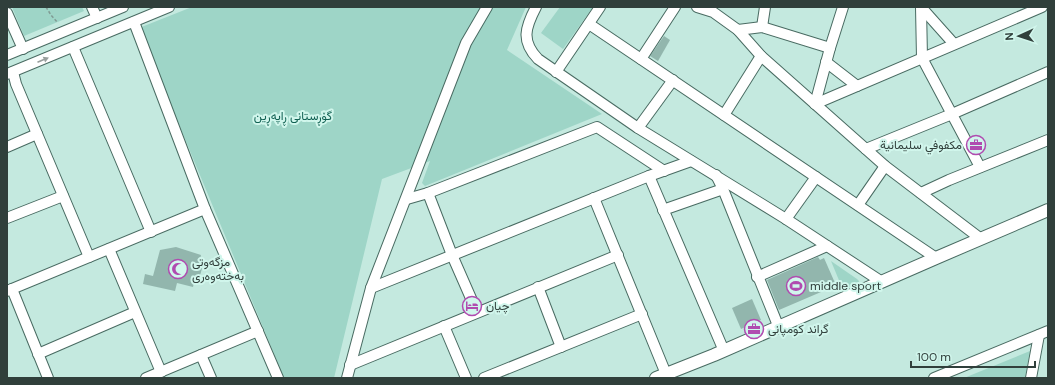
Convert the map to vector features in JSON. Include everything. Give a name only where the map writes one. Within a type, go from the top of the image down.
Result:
[{"type":"main road","points":[[661,376],[779,328],[1048,210]]},
{"type":"street","points":[[92,7],[97,18]]},
{"type":"street","points":[[7,55],[123,7]]},
{"type":"street","points":[[89,257],[10,73],[169,7]]},
{"type":"street","points":[[347,378],[371,288],[407,199],[466,43],[487,7]]},
{"type":"street","points":[[536,7],[527,28],[526,37],[527,45],[538,60],[638,128],[786,219],[882,282]]},
{"type":"street","points":[[556,72],[600,7]]},
{"type":"street","points":[[641,59],[675,7]]},
{"type":"street","points":[[697,7],[711,10],[738,30],[761,56],[885,166],[981,239]]},
{"type":"street","points":[[762,27],[765,7]]},
{"type":"street","points":[[815,104],[843,7]]},
{"type":"street","points":[[921,7],[954,44]]},
{"type":"street","points":[[921,7],[922,58],[980,167]]},
{"type":"street","points":[[815,104],[1042,7]]},
{"type":"street","points":[[7,13],[23,49]]},
{"type":"street","points":[[134,22],[205,209],[278,378]]},
{"type":"street","points":[[589,24],[936,258]]},
{"type":"street","points":[[738,30],[762,27],[830,48]]},
{"type":"street","points":[[73,47],[151,232]]},
{"type":"street","points":[[724,115],[761,56]]},
{"type":"street","points":[[826,62],[857,86]]},
{"type":"street","points":[[866,149],[952,114],[1048,72]]},
{"type":"street","points":[[638,128],[672,80]]},
{"type":"street","points":[[407,199],[428,193],[597,127],[664,171]]},
{"type":"street","points":[[7,146],[37,134]]},
{"type":"street","points":[[921,193],[980,167],[1048,140]]},
{"type":"street","points":[[371,288],[649,176],[691,161]]},
{"type":"street","points":[[858,205],[885,166]]},
{"type":"street","points":[[716,175],[779,328]]},
{"type":"street","points":[[649,176],[724,351]]},
{"type":"street","points":[[786,219],[816,177]]},
{"type":"street","points":[[663,210],[723,189]]},
{"type":"street","points":[[428,193],[452,255],[477,312]]},
{"type":"street","points":[[7,218],[63,196]]},
{"type":"street","points":[[594,198],[642,314],[661,376]]},
{"type":"street","points":[[48,378],[9,290],[205,209]]},
{"type":"street","points":[[757,277],[827,246]]},
{"type":"street","points":[[109,249],[161,372]]},
{"type":"street","points":[[350,365],[618,255]]},
{"type":"street","points":[[538,288],[561,347]]},
{"type":"street","points":[[38,354],[135,312]]},
{"type":"street","points":[[484,378],[642,314]]},
{"type":"street","points":[[444,326],[466,378]]},
{"type":"street","points":[[146,378],[258,331]]},
{"type":"street","points":[[934,378],[1043,333]]},
{"type":"street","points":[[1031,378],[1043,333]]},
{"type":"street","points":[[201,355],[211,378]]},
{"type":"path","points":[[46,7],[62,32]]},
{"type":"green space","points":[[12,7],[82,7],[84,11],[24,36]]},
{"type":"green space","name":"گۆڕستانی ڕاپەڕین","points":[[192,7],[526,7],[507,50],[602,114],[425,186],[422,183],[430,161],[382,179],[334,378],[284,378],[139,28]]},
{"type":"green space","points":[[560,7],[593,7],[563,49],[541,33]]},
{"type":"green space","points":[[831,261],[857,279],[859,281],[858,284],[843,290]]},
{"type":"green space","points":[[1030,351],[1025,378],[964,378]]},
{"type":"building","points":[[664,36],[670,40],[658,61],[650,56]]},
{"type":"building","name":"مزگەوتی بەختەوەری","points":[[176,247],[201,255],[199,264],[203,265],[199,279],[195,278],[193,287],[177,283],[175,291],[143,284],[145,274],[153,276],[160,250]]},
{"type":"building","name":"middle sport","points":[[818,257],[820,260],[824,258],[835,283],[820,289],[821,292],[779,310],[767,280]]},
{"type":"building","points":[[752,299],[761,320],[741,329],[732,308]]},
{"type":"place","name":"مكفوفي سليمانية","points":[[976,145]]},
{"type":"place","name":"مزگەوتی بەختەوەری","points":[[178,269]]},
{"type":"place","name":"middle sport","points":[[796,286]]},
{"type":"place","name":"چيان","points":[[472,306]]},
{"type":"place","name":"گراند كومپانى","points":[[754,329]]}]
